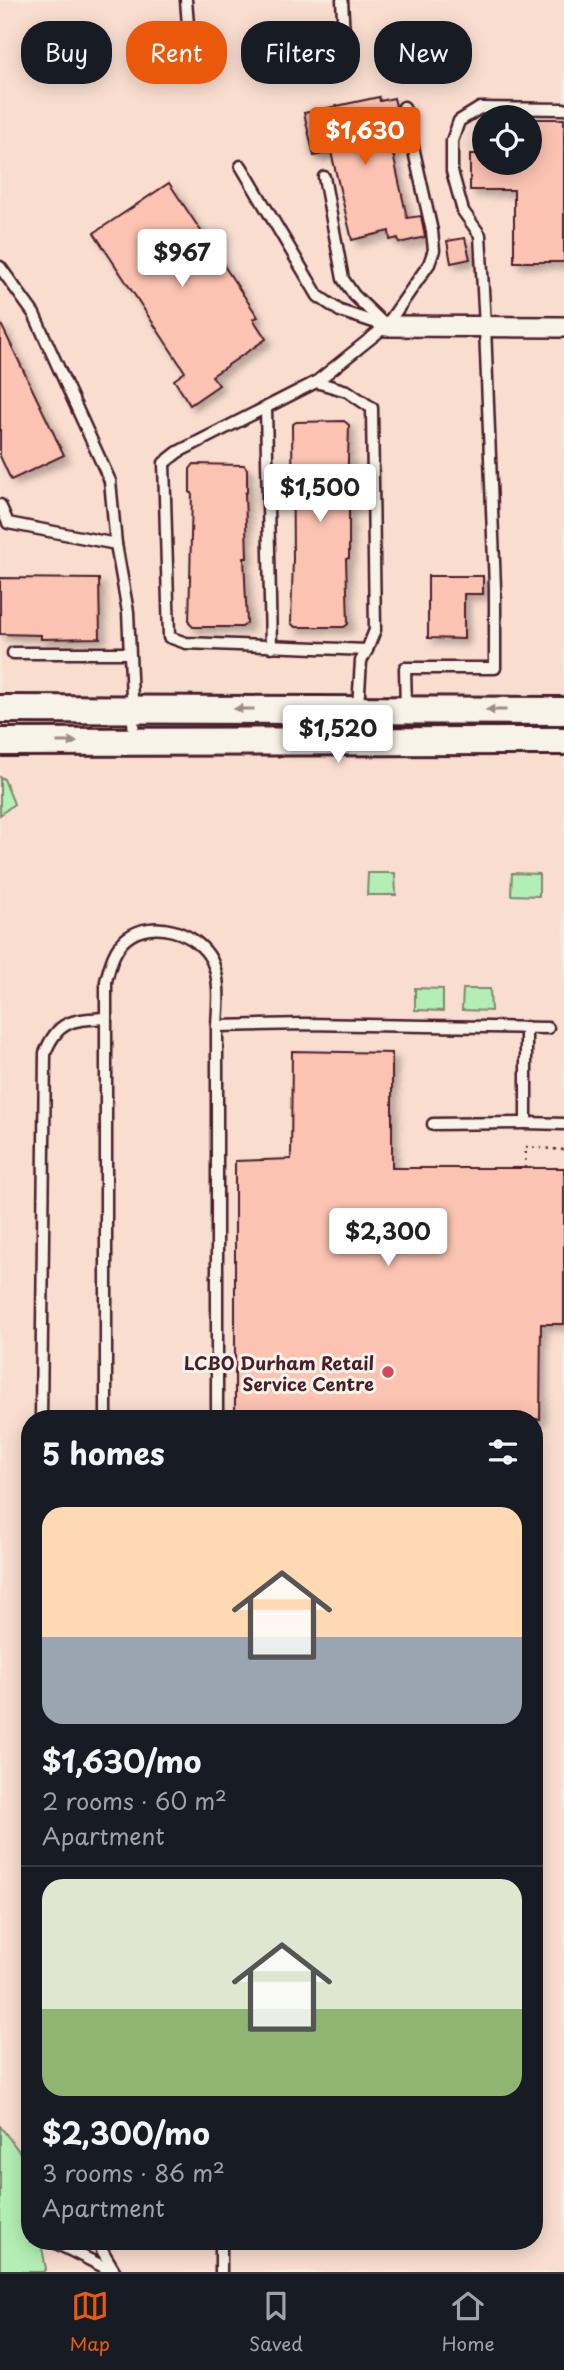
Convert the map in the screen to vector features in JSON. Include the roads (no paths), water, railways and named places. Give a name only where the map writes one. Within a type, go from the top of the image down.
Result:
[{"type":"main road","points":[[0,709],[564,711]]},
{"type":"main road","points":[[0,742],[564,741]]},
{"type":"street","points":[[386,326],[564,327]]},
{"type":"lane","points":[[186,0],[188,21]]},
{"type":"lane","points":[[342,0],[343,21]]},
{"type":"lane","points":[[367,650],[186,643],[169,638],[164,463],[178,452],[316,382],[386,326],[429,264],[434,250],[432,230],[404,107]]},
{"type":"lane","points":[[406,710],[405,668],[495,668],[495,588],[480,235],[463,211],[452,171],[452,141],[459,121],[480,108],[564,109]]},
{"type":"lane","points":[[241,166],[318,296],[340,312],[386,326]]},
{"type":"lane","points":[[324,177],[343,279],[354,295],[386,326]]},
{"type":"lane","points":[[0,267],[34,314],[110,481],[116,544],[128,612],[135,741]]},
{"type":"lane","points":[[316,382],[346,391],[372,408],[375,630],[361,662],[358,709]]},
{"type":"lane","points":[[266,408],[271,647]]},
{"type":"lane","points":[[0,505],[8,523],[116,544]]},
{"type":"lane","points":[[13,653],[129,653]]},
{"type":"lane","points":[[106,1410],[106,981],[113,956],[127,938],[149,929],[170,929],[195,941],[211,960],[218,984],[217,1410]]},
{"type":"lane","points":[[41,1410],[46,1053],[51,1038],[64,1024],[106,1018]]},
{"type":"lane","points":[[218,1026],[305,1024],[548,1028]]},
{"type":"lane","points":[[526,1027],[526,1123]]},
{"type":"lane","points":[[433,1124],[564,1124]]},
{"type":"lane","points":[[70,2250],[114,2272]]},
{"type":"lane","points":[[102,2250],[114,2272]]},
{"type":"lane","points":[[221,2250],[221,2272]]},
{"type":"place","name":"LCBO Durham Retail Service Centre","points":[[388,1372]]}]
